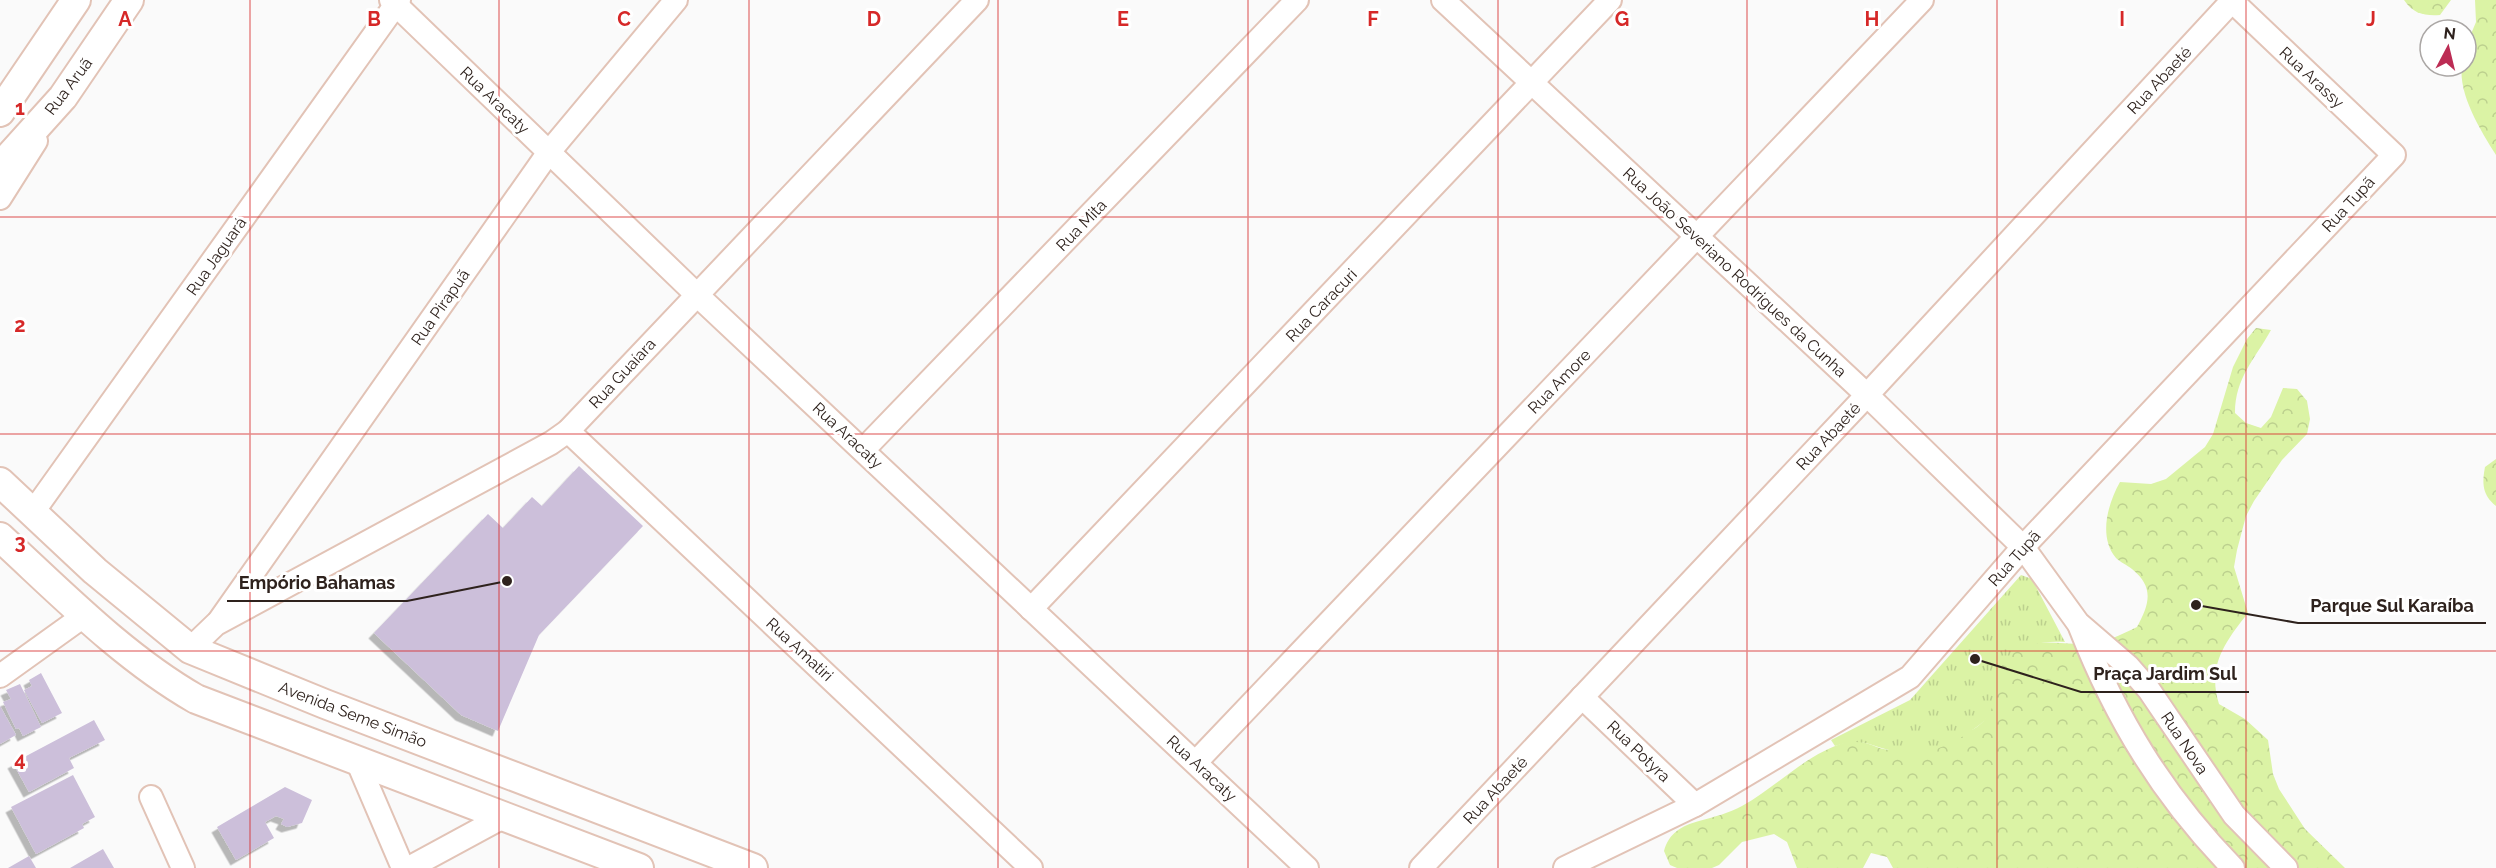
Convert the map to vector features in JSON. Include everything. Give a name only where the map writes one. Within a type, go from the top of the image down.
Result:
[{"type":"main road","points":[[0,112],[76,0]]},
{"type":"main road","name":"Rua Aruã","points":[[0,167],[63,97],[129,0]]},
{"type":"main road","name":"Avenida Seme Simão","points":[[0,482],[95,571],[190,649],[325,704],[753,868]]},
{"type":"main road","points":[[0,537],[85,615],[162,679],[196,699],[358,763],[639,868]]},
{"type":"main road","points":[[242,717],[256,698],[275,695],[325,704]]},
{"type":"street","name":"Rua Pirapuã","points":[[216,624],[549,152],[676,0]]},
{"type":"street","name":"Rua Guaíara","points":[[190,649],[216,624],[551,443],[568,430],[977,0]]},
{"type":"street","name":"Rua Mita","points":[[864,449],[1297,0]]},
{"type":"street","name":"Rua João Severiano Rodrigues da Cunha","points":[[1443,0],[1867,395],[2023,547]]},
{"type":"street","name":"Rua Caracuri","points":[[1031,609],[1610,0]]},
{"type":"street","name":"Rua Amore","points":[[1196,762],[1922,0]]},
{"type":"street","name":"Rua Arassy","points":[[2231,0],[2394,155]]},
{"type":"street","name":"Rua Abaeté","points":[[1421,868],[1867,395],[2231,0]]},
{"type":"street","name":"Rua Aracaty","points":[[395,1],[696,294],[864,449],[1307,868]]},
{"type":"street","name":"Rua Jaguará","points":[[33,513],[395,1]]},
{"type":"street","points":[[0,198],[63,97]]},
{"type":"street","name":"Rua Tupã","points":[[1565,868],[1695,805],[1910,677],[2023,547],[2394,155]]},
{"type":"street","name":"Rua Amatiri","points":[[568,430],[1031,868]]},
{"type":"street","name":"Rua Nova","points":[[2023,547],[2078,623],[2135,674],[2234,815],[2286,868]]},
{"type":"street","points":[[0,676],[85,615]]},
{"type":"street","name":"Rua Nova","points":[[2078,623],[2111,702],[2145,760],[2198,832],[2233,868]]},
{"type":"street","name":"Rua Potyra","points":[[1582,698],[1695,805]]},
{"type":"street","points":[[358,763],[403,868]]},
{"type":"street","points":[[151,797],[183,868]]},
{"type":"street","points":[[409,868],[503,817]]},
{"type":"green space","points":[[2404,0],[2451,0],[2440,15],[2435,15],[2415,11]]},
{"type":"green space","points":[[2475,0],[2496,0],[2496,155],[2472,112],[2462,78],[2478,78],[2478,18],[2476,18]]},
{"type":"green space","points":[[2256,328],[2271,330],[2242,379],[2238,389],[2235,413],[2246,423],[2261,428],[2271,417],[2283,388],[2297,389],[2307,401],[2310,419],[2307,434],[2282,460],[2246,516],[2234,567],[2248,613],[2220,655],[2215,678],[2216,690],[2219,704],[2245,719],[2268,740],[2273,774],[2279,789],[2305,829],[2345,868],[1893,868],[1887,857],[1871,853],[1863,868],[1797,868],[1787,842],[1774,834],[1742,842],[1719,865],[1712,868],[1677,868],[1670,865],[1664,851],[1669,839],[1681,828],[1742,806],[1832,747],[1853,741],[1897,750],[1951,737],[1979,725],[1987,716],[1991,706],[2002,661],[2019,648],[2047,642],[2092,644],[2137,627],[2147,603],[2147,589],[2132,569],[2116,558],[2107,540],[2107,520],[2112,500],[2120,482],[2151,484],[2166,479],[2205,447],[2213,434],[2233,367],[2247,339]]},
{"type":"green space","points":[[2496,459],[2496,506],[2488,498],[2483,478],[2485,467]]},
{"type":"green space","points":[[2021,575],[2032,579],[2065,642],[2037,644],[2013,653],[2004,662],[1999,672],[1992,707],[1987,717],[1978,726],[1948,744],[1917,753],[1893,751],[1858,742],[1835,746],[1831,740],[1910,700]]},
{"type":"building","points":[[579,466],[643,526],[539,635],[498,731],[461,715],[374,633],[488,514],[503,528],[532,497],[542,506]]},
{"type":"building","points":[[41,673],[62,713],[42,723],[24,690],[32,686],[29,680]]},
{"type":"building","points":[[20,684],[41,727],[23,736],[19,728],[16,729],[3,702],[11,699],[6,690]]},
{"type":"building","points":[[0,706],[16,735],[0,744]]},
{"type":"building","points":[[94,720],[105,740],[69,758],[74,768],[29,792],[13,763]]},
{"type":"building","points":[[73,775],[95,817],[82,824],[84,828],[36,854],[11,807]]},
{"type":"building","points":[[285,787],[312,800],[302,823],[287,827],[281,824],[284,819],[276,816],[265,822],[274,838],[236,860],[217,827]]},
{"type":"building","points":[[103,849],[114,868],[70,868]]},
{"type":"building","points":[[29,856],[36,868],[8,868]]},
{"type":"place","name":"Empório Bahamas","points":[[507,581]]},
{"type":"place","name":"Parque Sul Karaíba","points":[[2196,605]]},
{"type":"place","name":"Praça Jardim Sul","points":[[1975,659]]}]
